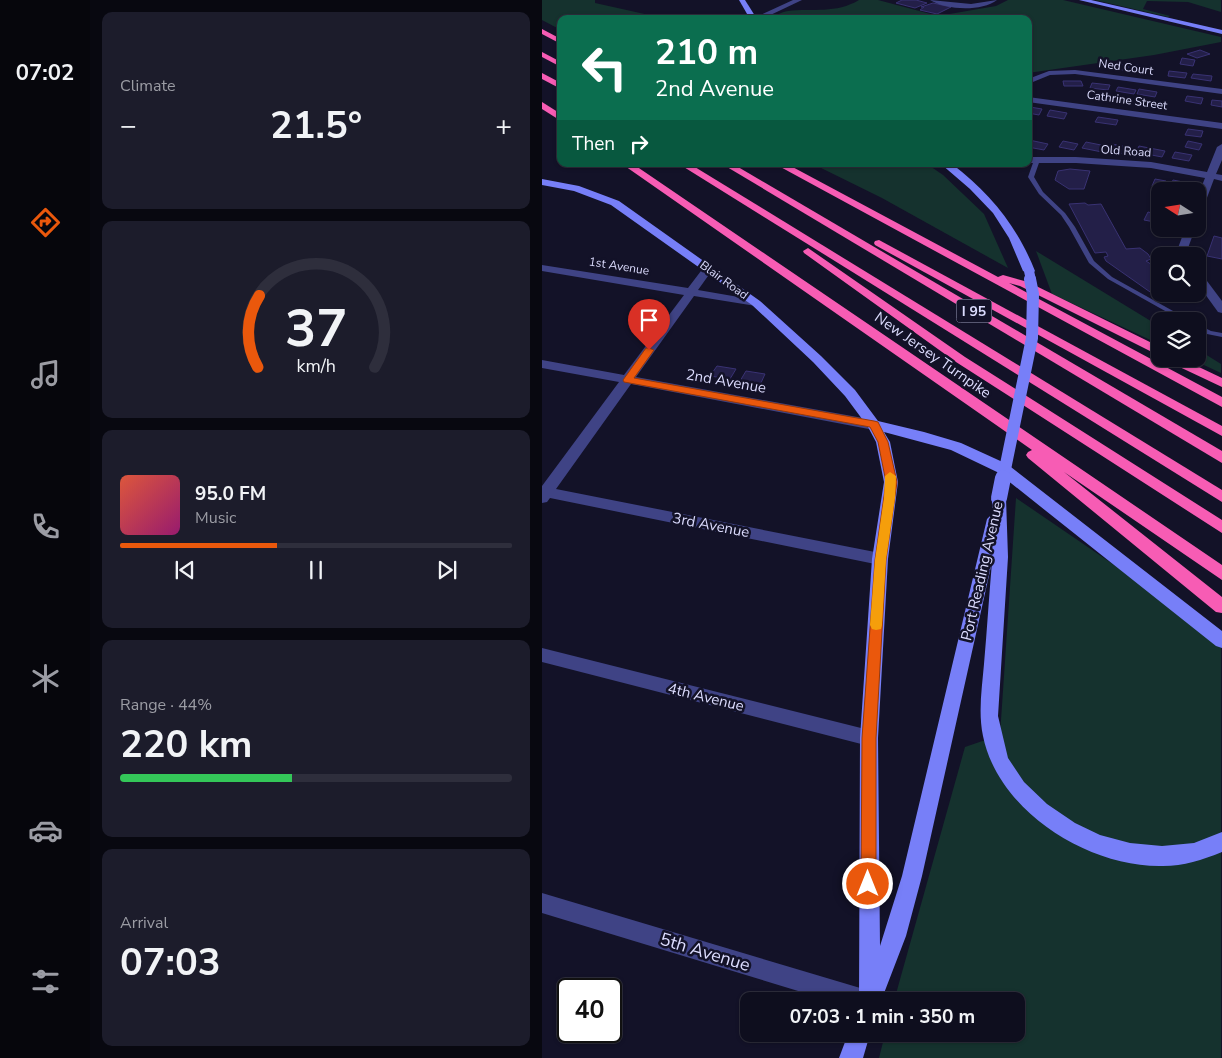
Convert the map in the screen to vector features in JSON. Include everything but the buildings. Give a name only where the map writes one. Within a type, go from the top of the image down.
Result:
[{"type":"highway","points":[[542,31],[557,40]]},
{"type":"highway","points":[[542,54],[557,63]]},
{"type":"highway","points":[[542,75],[557,84]]},
{"type":"highway","points":[[542,105],[557,115]]},
{"type":"highway","name":"New Jersey Turnpike","points":[[631,167],[1222,574]]},
{"type":"highway","name":"New Jersey Turnpike","points":[[689,167],[1222,497]]},
{"type":"highway","name":"I 95","points":[[732,167],[1222,458]]},
{"type":"highway","points":[[737,167],[1222,432]]},
{"type":"highway","name":"I 95","points":[[786,167],[1222,403]]},
{"type":"highway","points":[[744,201],[817,258],[898,317],[1222,528]]},
{"type":"highway","points":[[979,272],[1024,284],[1151,348]]},
{"type":"highway","points":[[1189,367],[1222,383]]},
{"type":"highway","points":[[930,373],[1222,607]]},
{"type":"main road","points":[[742,0],[752,15]]},
{"type":"main road","points":[[1082,0],[1222,32]]},
{"type":"main road","name":"Port Reading Avenue","points":[[873,992],[895,936],[912,876],[999,498],[1032,338],[1033,294],[1029,271],[1020,246],[995,207],[950,167]]},
{"type":"main road","name":"Blair Road","points":[[544,184],[590,192],[615,203],[756,303],[832,373],[859,404],[874,425]]},
{"type":"main road","points":[[869,992],[869,738],[880,560],[891,482],[883,442],[874,425]]},
{"type":"main road","points":[[874,425],[946,442],[968,450],[995,464],[1222,641]]},
{"type":"main road","points":[[999,498],[1000,557],[989,716],[992,740],[1002,765],[1019,790],[1042,812],[1069,831],[1097,844],[1131,853],[1157,856],[1186,854],[1222,842]]},
{"type":"main road","points":[[851,1058],[856,1042]]},
{"type":"street","points":[[764,15],[799,0]]},
{"type":"street","points":[[934,0],[963,7],[994,0]]},
{"type":"street","name":"Ned Court","points":[[1032,80],[1048,73],[1074,72],[1222,92]]},
{"type":"street","name":"Cathrine Street","points":[[1032,99],[1222,126]]},
{"type":"street","points":[[1206,187],[1222,148]]},
{"type":"street","name":"Old Road","points":[[1033,160],[1076,160],[1151,166],[1222,178]]},
{"type":"street","name":"1st Avenue","points":[[542,268],[756,303]]},
{"type":"street","points":[[543,493],[708,269]]},
{"type":"street","points":[[1206,288],[1222,310]]},
{"type":"street","name":"2nd Avenue","points":[[542,364],[874,425]]},
{"type":"street","name":"3rd Avenue","points":[[543,493],[880,560]]},
{"type":"street","name":"4th Avenue","points":[[542,655],[869,738]]},
{"type":"street","name":"5th Avenue","points":[[542,903],[839,992]]},
{"type":"lane","points":[[1033,160],[1031,177],[1041,193],[1063,214],[1091,262],[1110,278],[1172,312]]},
{"type":"lane","points":[[1206,332],[1222,335]]},
{"type":"green space","points":[[542,0],[595,0],[595,3],[649,15],[557,15],[557,28],[542,20]]},
{"type":"green space","points":[[859,0],[878,0],[934,15],[776,15],[797,10],[833,9]]},
{"type":"green space","points":[[1008,0],[1063,0],[1221,37],[1221,42],[1154,55],[1032,72],[1032,15],[944,15],[996,6]]},
{"type":"green space","points":[[1095,0],[1221,0],[1221,12],[1188,2],[1147,1],[1143,9],[1170,16],[1168,17]]},
{"type":"green space","points":[[819,167],[931,167],[943,175],[984,214],[1008,268],[882,198]]},
{"type":"green space","points":[[1036,251],[1151,321],[1151,340],[1052,294]]},
{"type":"green space","points":[[1206,355],[1221,364],[1221,373],[1206,366]]},
{"type":"green space","points":[[1016,498],[1221,638],[1221,1058],[879,1058],[883,1042],[1025,1042],[1025,992],[897,992],[965,747],[1000,735]]},
{"type":"slow traffic","points":[[876,625],[880,560],[890,498],[890,476]]},
{"type":"route","points":[[649,350],[628,380],[874,425],[883,442],[891,482],[880,560],[869,738],[868,884]]}]
